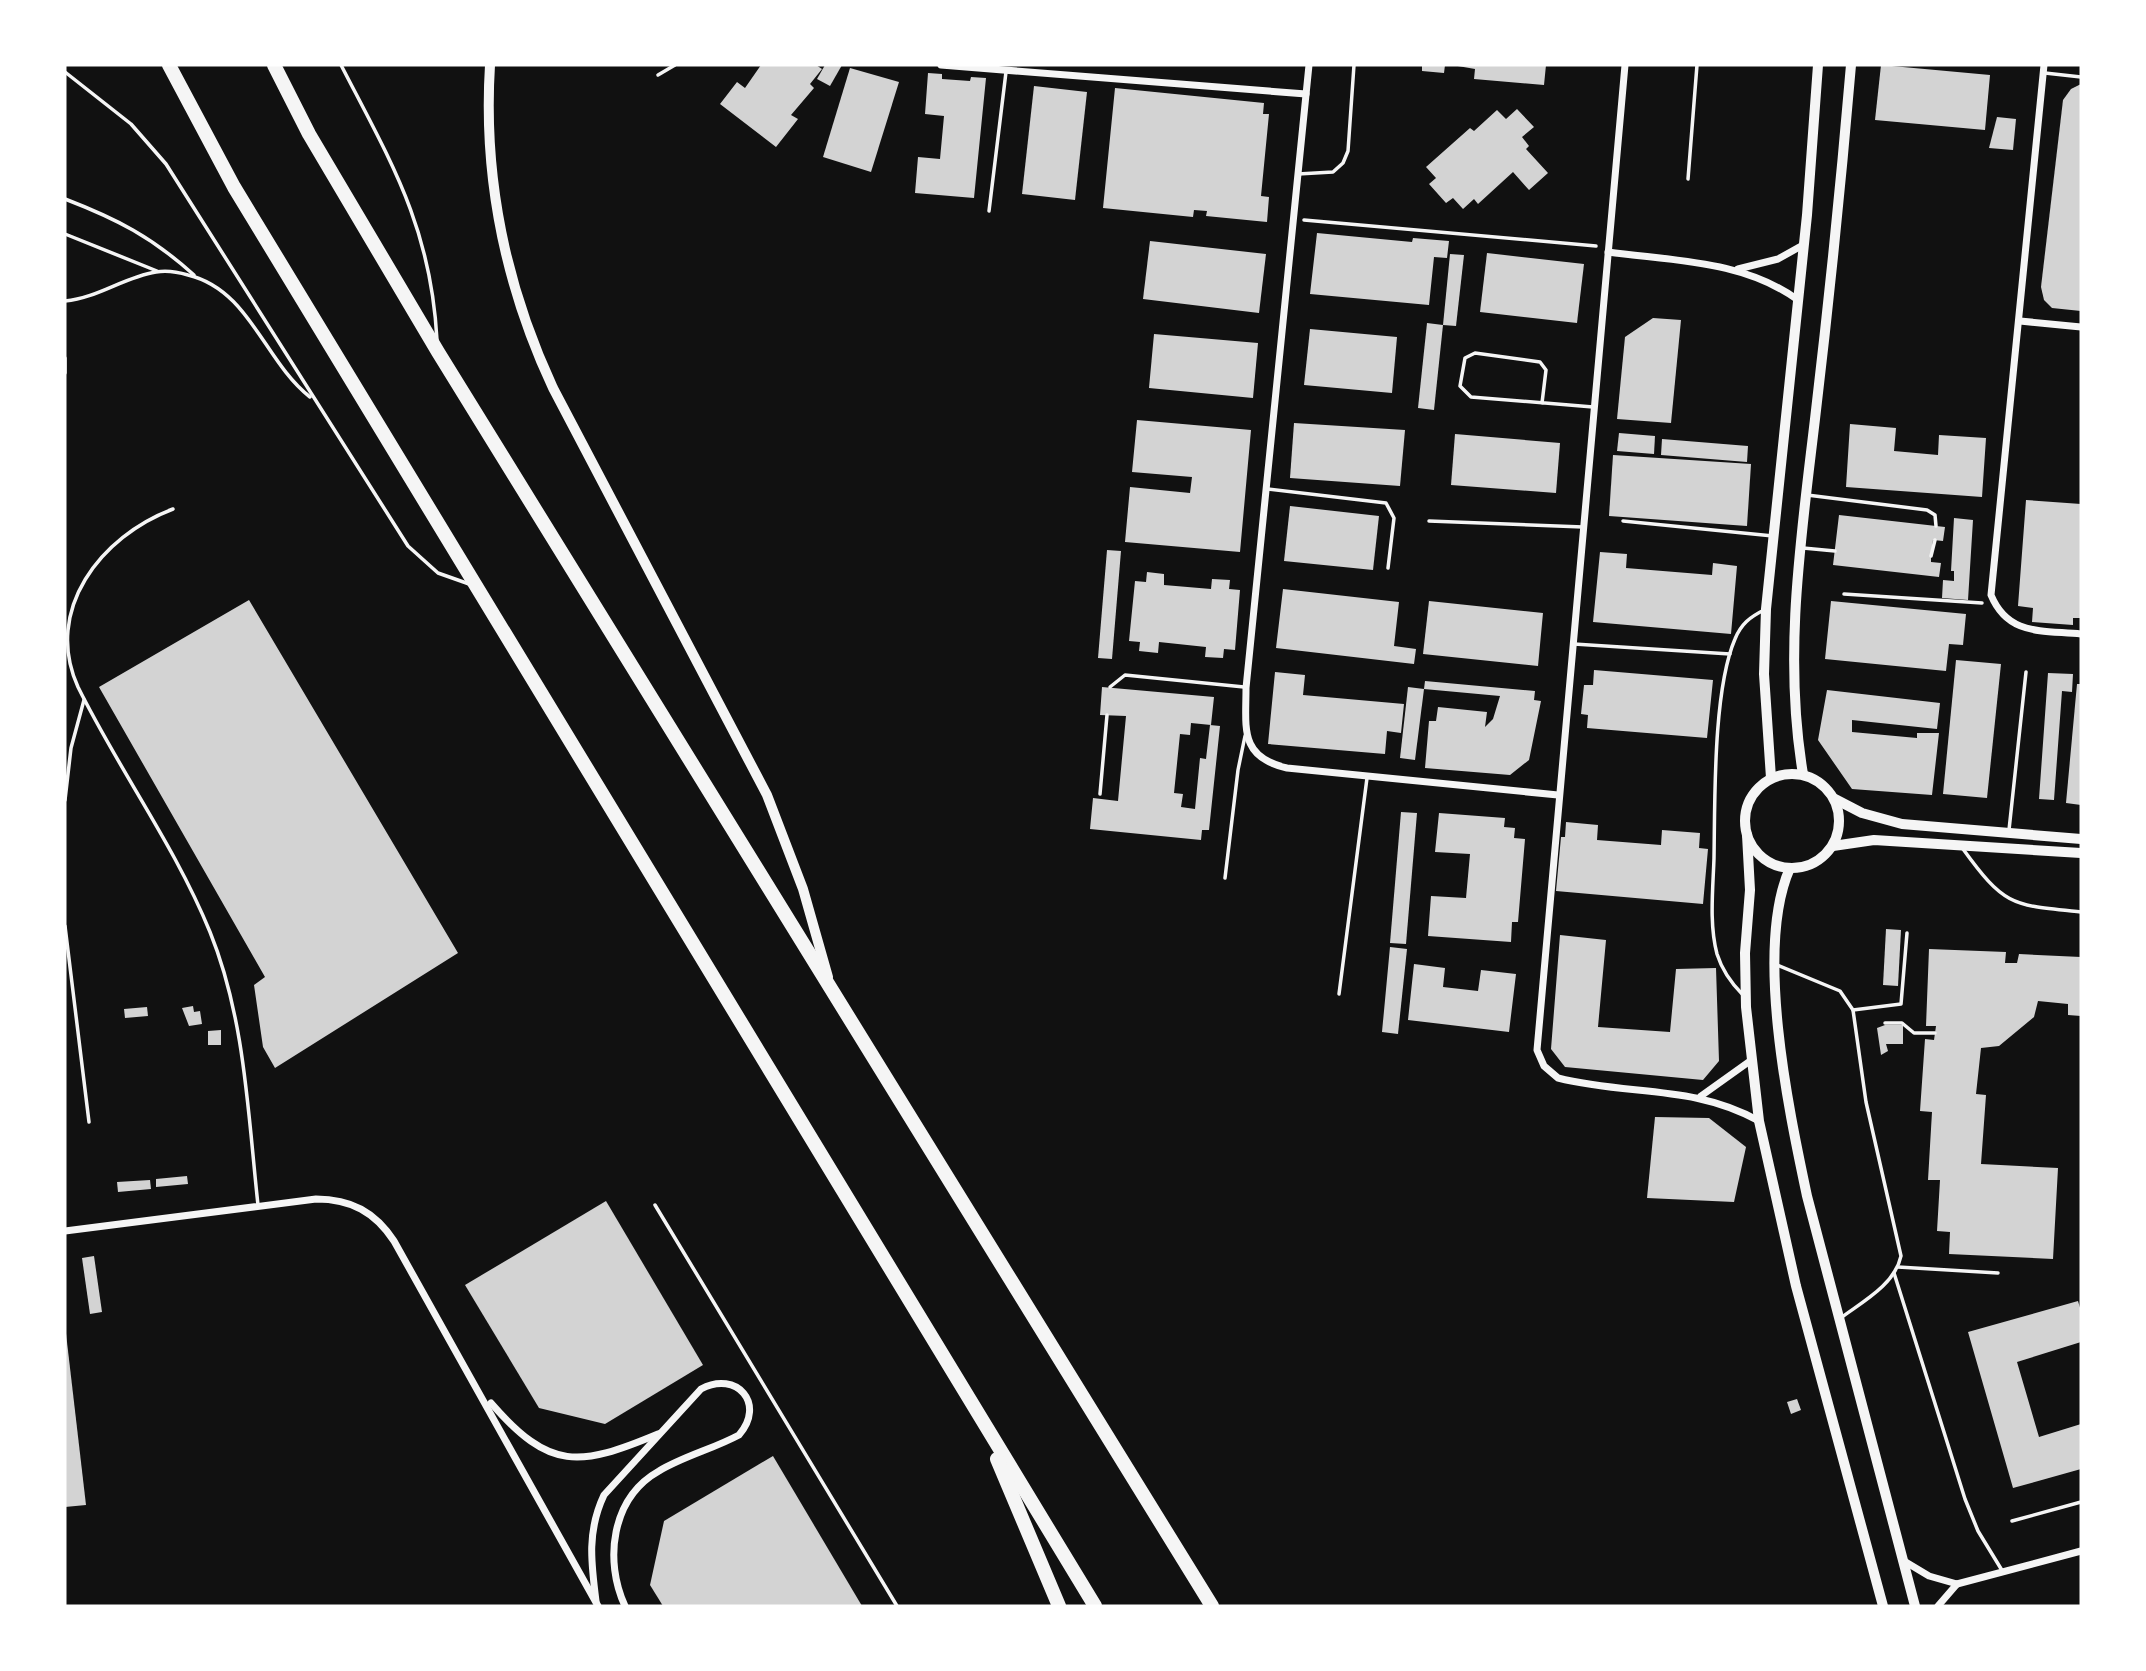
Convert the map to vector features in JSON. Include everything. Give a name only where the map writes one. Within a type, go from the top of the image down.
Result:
[{"type":"highway","points":[[169,65],[234,187],[983,1426],[1095,1606]]},
{"type":"highway","points":[[274,65],[309,134],[438,352],[1212,1606]]},
{"type":"highway","points":[[983,1426],[1059,1606]]},
{"type":"street","points":[[490,65],[488,140],[494,201],[506,261],[524,320],[553,388],[767,795],[803,889],[830,985]]},
{"type":"street","points":[[941,65],[1306,93]]},
{"type":"street","points":[[1309,65],[1246,688],[1246,734],[1253,751],[1268,764],[1558,795]]},
{"type":"street","points":[[1625,65],[1536,1050],[1544,1066],[1558,1078],[1575,1083],[1701,1097],[1725,1104],[1759,1121]]},
{"type":"street","points":[[1771,778],[1763,674],[1766,609],[1798,300],[1818,65]]},
{"type":"street","points":[[1803,774],[1795,721],[1792,666],[1806,495],[1839,217],[1851,65]]},
{"type":"street","points":[[2043,69],[1993,576],[1993,600],[1999,613],[2014,625],[2081,634]]},
{"type":"street","points":[[1734,269],[1764,264],[1803,245]]},
{"type":"street","points":[[1608,250],[1734,269],[1768,281],[1798,300]]},
{"type":"street","points":[[2020,321],[2081,327]]},
{"type":"street","points":[[1883,1606],[1796,1286],[1759,1121],[1750,1061],[1745,997],[1750,890],[1745,824],[1748,802],[1761,785],[1771,778],[1781,774],[1803,774],[1822,783],[1835,799],[1862,813],[1888,821],[2081,839]]},
{"type":"street","points":[[1747,835],[1763,858],[1790,868],[1819,860],[1833,846],[1840,822],[1835,799]]},
{"type":"street","points":[[1833,846],[1874,840],[1962,848],[2081,853]]},
{"type":"street","points":[[1790,868],[1776,915],[1775,964],[1784,1067],[1794,1135],[1915,1606]]},
{"type":"street","points":[[1701,1097],[1750,1061]]},
{"type":"street","points":[[65,1231],[86,1226],[258,1205],[335,1199],[369,1213],[394,1241],[481,1392],[597,1606]]},
{"type":"street","points":[[65,1225],[86,1226]]},
{"type":"street","points":[[597,1606],[590,1538],[594,1516],[604,1495],[701,1389],[713,1383],[726,1382],[738,1388],[747,1398],[750,1412],[747,1425],[738,1435],[655,1473],[634,1493],[619,1519],[612,1547],[614,1577],[625,1606]]},
{"type":"street","points":[[481,1392],[524,1439],[546,1452],[571,1458],[596,1457],[660,1433]]},
{"type":"street","points":[[1904,1561],[1929,1577],[1957,1584],[2081,1551]]},
{"type":"street","points":[[1938,1606],[1957,1584]]},
{"type":"lane","points":[[341,65],[414,214],[435,298],[438,352]]},
{"type":"lane","points":[[659,75],[675,65]]},
{"type":"lane","points":[[1298,174],[1333,172],[1346,158],[1353,65]]},
{"type":"lane","points":[[1688,179],[1697,65]]},
{"type":"lane","points":[[2043,69],[2081,77]]},
{"type":"lane","points":[[989,211],[1006,70]]},
{"type":"lane","points":[[65,72],[131,124],[166,164],[314,401],[414,553],[438,573],[475,586]]},
{"type":"lane","points":[[65,199],[134,228],[161,246],[197,277],[230,296],[286,374],[314,401]]},
{"type":"lane","points":[[65,234],[158,271],[197,277]]},
{"type":"lane","points":[[65,302],[100,293],[158,271]]},
{"type":"lane","points":[[1542,403],[1546,370],[1540,362],[1480,353],[1465,358],[1460,382],[1467,396],[1542,403],[1594,407]]},
{"type":"lane","points":[[65,358],[65,373]]},
{"type":"lane","points":[[1268,489],[1386,503],[1395,517],[1388,568]]},
{"type":"lane","points":[[1806,495],[1927,510],[1935,515],[1936,526]]},
{"type":"lane","points":[[173,509],[141,523],[120,538],[101,557],[82,586],[70,619],[65,650],[84,700],[196,902],[221,962],[236,1025],[258,1205]]},
{"type":"lane","points":[[1623,521],[1773,536]]},
{"type":"lane","points":[[1429,522],[1583,527]]},
{"type":"lane","points":[[1931,556],[1935,540]]},
{"type":"lane","points":[[1801,548],[1835,551]]},
{"type":"lane","points":[[1745,997],[1728,979],[1718,956],[1713,913],[1720,717],[1730,654],[1742,626],[1749,618],[1766,609]]},
{"type":"lane","points":[[1572,644],[1730,654]]},
{"type":"lane","points":[[2009,832],[2026,672]]},
{"type":"lane","points":[[1110,687],[1118,677],[1132,675],[1246,688]]},
{"type":"lane","points":[[65,800],[71,748],[84,700]]},
{"type":"lane","points":[[1100,794],[1107,715]]},
{"type":"lane","points":[[1225,878],[1238,770],[1246,734]]},
{"type":"lane","points":[[1339,993],[1368,776]]},
{"type":"lane","points":[[1962,848],[1984,878],[2007,900],[2021,905],[2081,912]]},
{"type":"lane","points":[[65,926],[89,1122]]},
{"type":"lane","points":[[1853,1010],[1901,1004],[1907,933]]},
{"type":"lane","points":[[1775,964],[1840,991],[1853,1010],[1866,1102],[1901,1256],[1899,1267],[1894,1273],[1840,1318]]},
{"type":"lane","points":[[655,1205],[897,1606]]},
{"type":"lane","points":[[1899,1267],[1998,1273]]},
{"type":"lane","points":[[1894,1273],[1965,1499],[1978,1531],[2004,1573]]},
{"type":"lane","points":[[2012,1521],[2081,1502]]},
{"type":"path","points":[[1294,219],[1608,250]]},
{"type":"path","points":[[1844,593],[1981,603],[1993,600]]},
{"type":"path","points":[[1885,1023],[1902,1023],[1914,1032],[1935,1033]]},
{"type":"building","points":[[761,65],[816,65],[822,69],[810,84],[814,88],[791,115],[798,119],[776,147],[720,104],[737,82],[745,88]]},
{"type":"building","points":[[825,65],[842,65],[830,86],[817,79]]},
{"type":"building","points":[[1422,65],[1445,65],[1444,73],[1422,71]]},
{"type":"building","points":[[1452,65],[1546,65],[1544,85],[1474,79],[1475,69]]},
{"type":"building","points":[[1881,65],[1990,75],[1985,130],[1875,120]]},
{"type":"building","points":[[850,68],[899,82],[871,172],[823,157]]},
{"type":"building","points":[[928,73],[942,74],[942,79],[970,81],[971,77],[986,78],[974,198],[915,193],[918,157],[940,159],[944,116],[925,114]]},
{"type":"building","points":[[2081,84],[2081,311],[2052,308],[2044,300],[2041,287],[2063,100],[2071,89]]},
{"type":"building","points":[[1034,86],[1087,92],[1075,200],[1022,194]]},
{"type":"building","points":[[1115,88],[1264,103],[1263,114],[1269,114],[1261,196],[1269,197],[1267,222],[1206,216],[1207,211],[1194,210],[1193,217],[1103,208]]},
{"type":"building","points":[[1517,109],[1534,127],[1522,137],[1529,146],[1526,149],[1548,173],[1529,190],[1513,172],[1478,204],[1474,199],[1463,209],[1453,198],[1446,203],[1429,184],[1436,178],[1426,167],[1470,128],[1474,131],[1497,110],[1506,119]]},
{"type":"building","points":[[1997,117],[2016,119],[2013,150],[1989,148]]},
{"type":"building","points":[[1317,233],[1412,242],[1413,238],[1449,241],[1447,258],[1434,257],[1429,305],[1310,294]]},
{"type":"building","points":[[1150,241],[1266,254],[1259,313],[1143,299]]},
{"type":"building","points":[[1487,253],[1584,264],[1577,323],[1480,312]]},
{"type":"building","points":[[1450,254],[1464,255],[1456,326],[1443,325]]},
{"type":"building","points":[[1653,318],[1681,320],[1671,423],[1617,419],[1625,337]]},
{"type":"building","points":[[1427,323],[1443,325],[1434,410],[1418,408]]},
{"type":"building","points":[[1310,329],[1397,337],[1392,393],[1304,385]]},
{"type":"building","points":[[1154,334],[1258,343],[1253,398],[1149,388]]},
{"type":"building","points":[[1137,420],[1251,430],[1240,552],[1125,542],[1130,487],[1190,493],[1192,477],[1132,472]]},
{"type":"building","points":[[1294,423],[1405,430],[1400,486],[1290,478]]},
{"type":"building","points":[[1850,424],[1896,428],[1894,451],[1938,455],[1939,435],[1986,438],[1982,497],[1846,487]]},
{"type":"building","points":[[1619,433],[1655,436],[1654,454],[1617,451]]},
{"type":"building","points":[[1455,434],[1560,443],[1556,493],[1451,485]]},
{"type":"building","points":[[1662,439],[1748,446],[1747,462],[1661,455]]},
{"type":"building","points":[[1613,455],[1751,464],[1747,526],[1609,516]]},
{"type":"building","points":[[2026,500],[2081,504],[2081,618],[2073,618],[2073,625],[2032,622],[2033,608],[2018,606]]},
{"type":"building","points":[[1290,506],[1379,516],[1373,570],[1284,561]]},
{"type":"building","points":[[1839,515],[1945,527],[1943,541],[1933,540],[1931,556],[1931,562],[1941,563],[1939,577],[1833,565]]},
{"type":"building","points":[[1954,518],[1973,520],[1968,600],[1942,598],[1943,580],[1954,581],[1954,571],[1951,571]]},
{"type":"building","points":[[1107,550],[1121,551],[1112,659],[1098,658]]},
{"type":"building","points":[[1600,552],[1627,554],[1626,568],[1712,575],[1713,563],[1737,566],[1731,634],[1593,622]]},
{"type":"building","points":[[1147,572],[1164,574],[1164,585],[1211,589],[1212,579],[1230,580],[1229,589],[1240,590],[1235,650],[1224,649],[1223,658],[1205,657],[1206,647],[1159,642],[1158,653],[1139,651],[1140,642],[1129,641],[1135,581],[1146,582]]},
{"type":"building","points":[[1283,589],[1399,602],[1394,646],[1416,649],[1414,664],[1276,648]]},
{"type":"building","points":[[249,600],[458,953],[275,1068],[263,1047],[254,985],[265,977],[99,687]]},
{"type":"building","points":[[1429,601],[1543,613],[1538,666],[1423,654]]},
{"type":"building","points":[[1831,601],[1966,614],[1963,645],[1949,644],[1946,671],[1825,659]]},
{"type":"building","points":[[1956,660],[2001,664],[1987,798],[1943,794]]},
{"type":"building","points":[[1594,670],[1713,680],[1707,738],[1587,728],[1588,715],[1581,714],[1584,685],[1593,685]]},
{"type":"building","points":[[1275,672],[1305,675],[1303,695],[1404,704],[1401,733],[1387,731],[1385,754],[1268,744]]},
{"type":"building","points":[[2048,673],[2073,674],[2072,692],[2062,691],[2054,800],[2039,799]]},
{"type":"building","points":[[1425,681],[1535,691],[1534,700],[1541,701],[1529,760],[1510,775],[1425,768],[1429,721],[1436,721],[1438,707],[1487,712],[1485,727],[1493,719],[1500,696],[1424,689]]},
{"type":"building","points":[[2077,684],[2081,684],[2081,805],[2066,803]]},
{"type":"building","points":[[1102,687],[1214,697],[1211,725],[1191,723],[1190,735],[1180,734],[1174,793],[1183,794],[1181,807],[1195,809],[1200,758],[1206,759],[1210,725],[1220,726],[1209,830],[1202,830],[1201,840],[1090,829],[1093,798],[1118,801],[1126,716],[1100,715]]},
{"type":"building","points":[[1408,687],[1424,689],[1415,760],[1400,758]]},
{"type":"building","points":[[1827,690],[1940,703],[1937,729],[1852,720],[1852,732],[1917,738],[1917,733],[1939,733],[1932,795],[1852,789],[1818,740]]},
{"type":"building","points":[[1401,812],[1417,813],[1406,944],[1390,943]]},
{"type":"building","points":[[1439,813],[1505,818],[1504,827],[1515,828],[1514,838],[1525,839],[1518,922],[1512,922],[1511,942],[1428,936],[1431,896],[1466,898],[1470,854],[1435,852]]},
{"type":"building","points":[[1566,822],[1598,825],[1597,840],[1661,845],[1662,830],[1700,833],[1699,848],[1708,849],[1703,904],[1556,891],[1561,837],[1565,837]]},
{"type":"building","points":[[1886,929],[1901,930],[1898,986],[1883,985]]},
{"type":"building","points":[[1560,935],[1606,940],[1598,1027],[1670,1032],[1676,969],[1716,968],[1719,1061],[1703,1080],[1565,1067],[1551,1049]]},
{"type":"building","points":[[1390,947],[1407,949],[1398,1034],[1382,1032]]},
{"type":"building","points":[[1929,949],[2006,952],[2005,963],[2017,963],[2019,954],[2081,957],[2081,1016],[2068,1015],[2068,1004],[2038,1001],[2034,1017],[1999,1046],[1981,1048],[1976,1094],[1986,1095],[1981,1164],[2058,1168],[2053,1259],[1949,1254],[1950,1232],[1937,1231],[1940,1180],[1928,1180],[1932,1112],[1920,1111],[1925,1039],[1934,1040],[1936,1026],[1926,1026]]},
{"type":"building","points":[[1414,964],[1445,968],[1443,987],[1478,991],[1481,970],[1516,974],[1509,1032],[1408,1020]]},
{"type":"building","points":[[193,1006],[194,1012],[200,1011],[202,1024],[189,1026],[182,1008]]},
{"type":"building","points":[[147,1007],[148,1016],[125,1018],[124,1009]]},
{"type":"building","points":[[1903,1025],[1903,1044],[1886,1044],[1888,1051],[1881,1055],[1877,1028]]},
{"type":"building","points":[[221,1030],[221,1045],[208,1045],[208,1031]]},
{"type":"building","points":[[1655,1117],[1709,1118],[1746,1147],[1734,1202],[1647,1198]]},
{"type":"building","points":[[187,1176],[188,1184],[156,1187],[156,1179]]},
{"type":"building","points":[[150,1180],[151,1189],[118,1192],[117,1182]]},
{"type":"building","points":[[606,1201],[703,1365],[605,1424],[539,1408],[465,1285]]},
{"type":"building","points":[[94,1256],[102,1312],[90,1314],[82,1258]]},
{"type":"building","points":[[2078,1301],[2081,1311],[2081,1342],[2017,1362],[2039,1437],[2081,1424],[2081,1469],[2013,1488],[1968,1332]]},
{"type":"building","points":[[65,1325],[86,1505],[65,1507]]},
{"type":"building","points":[[1797,1399],[1801,1410],[1791,1414],[1787,1402]]},
{"type":"building","points":[[773,1456],[862,1606],[663,1606],[650,1585],[664,1521]]}]
